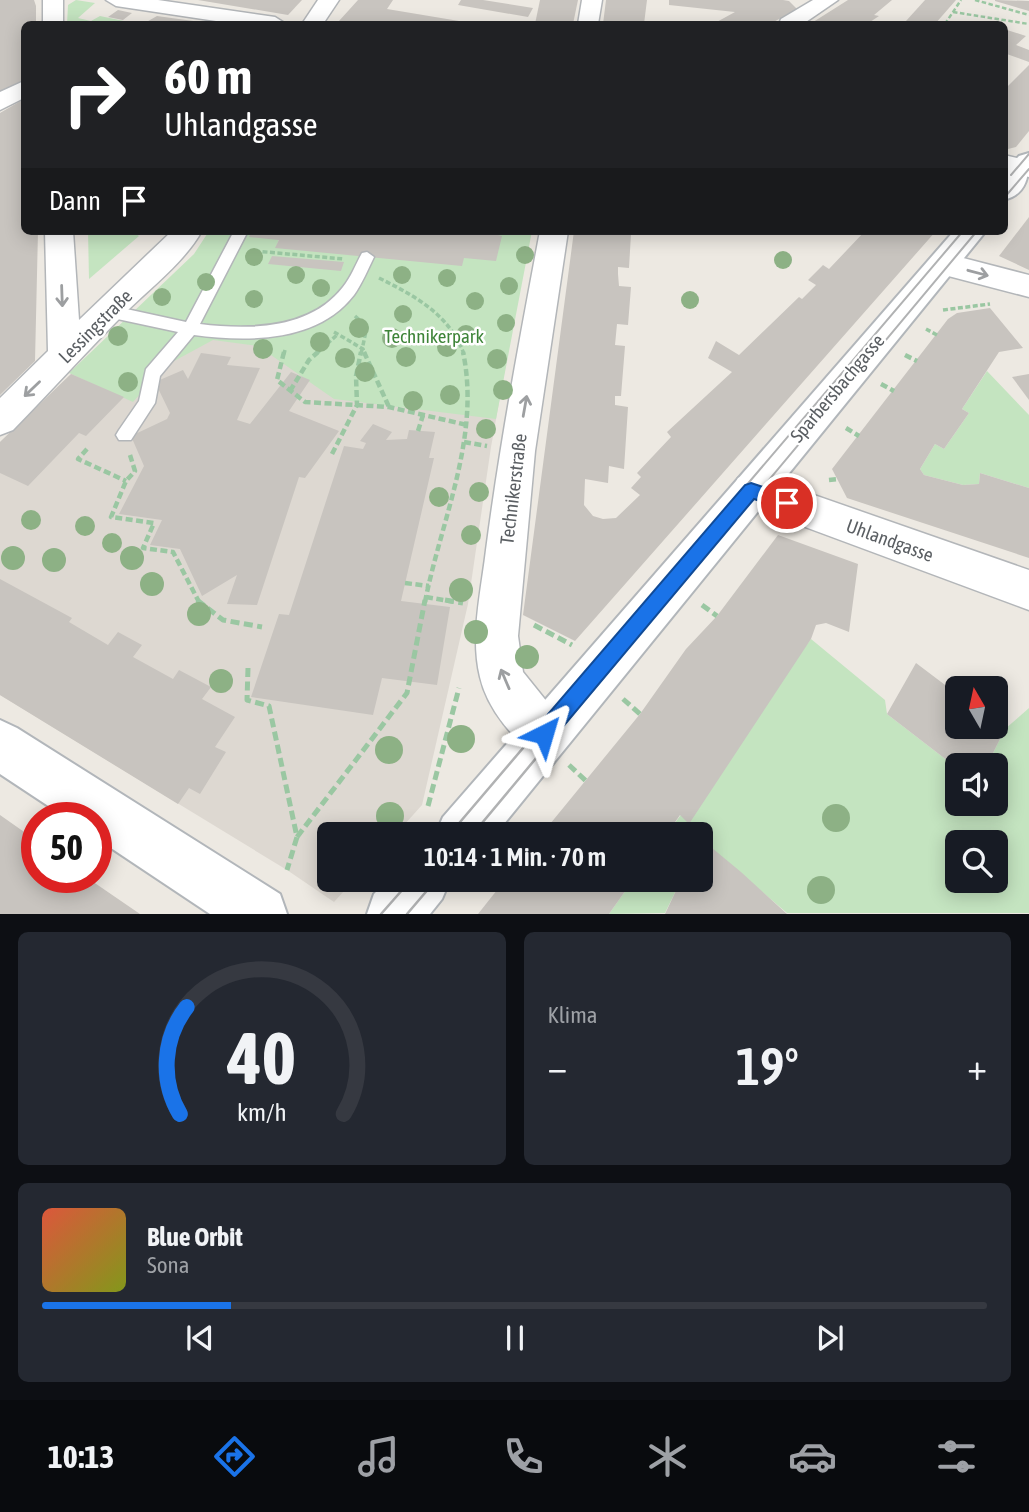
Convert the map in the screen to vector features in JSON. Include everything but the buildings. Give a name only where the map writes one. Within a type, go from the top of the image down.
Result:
[{"type":"main road","points":[[1008,185],[1022,166]]},
{"type":"main road","name":"Sparbersbachgasse","points":[[444,820],[556,749],[751,491],[968,235]]},
{"type":"main road","points":[[0,745],[260,914]]},
{"type":"main road","points":[[394,914],[413,892]]},
{"type":"street","points":[[53,0],[53,21]]},
{"type":"street","points":[[116,0],[254,21]]},
{"type":"street","points":[[314,21],[329,0]]},
{"type":"street","points":[[588,21],[592,0]]},
{"type":"street","points":[[794,21],[826,0]]},
{"type":"street","points":[[133,21],[157,7]]},
{"type":"street","points":[[0,103],[21,90]]},
{"type":"street","points":[[59,235],[65,358]]},
{"type":"street","name":"Lessingstraße","points":[[0,420],[65,358],[108,311],[172,252],[185,235]]},
{"type":"street","name":"Technikerstraße","points":[[553,235],[517,451],[497,636],[502,678],[516,702],[556,749]]},
{"type":"street","points":[[944,264],[1029,286]]},
{"type":"street","name":"Uhlandgasse","points":[[751,491],[1029,590]]},
{"type":"lane","points":[[125,435],[147,402],[152,374],[189,330],[240,235]]},
{"type":"lane","points":[[108,311],[189,330],[246,335],[289,329],[338,302],[365,264]]},
{"type":"path","points":[[947,21],[961,0]]},
{"type":"path","points":[[975,0],[1029,15]]},
{"type":"path","points":[[953,12],[1029,24]]},
{"type":"path","points":[[232,249],[365,264],[435,309],[448,322],[466,355],[470,389],[467,425],[446,530],[436,547],[407,693],[297,836],[287,870]]},
{"type":"path","points":[[332,454],[357,404],[356,376],[368,327],[338,302]]},
{"type":"path","points":[[935,312],[1002,302]]},
{"type":"path","points":[[315,317],[363,349],[389,407]]},
{"type":"path","points":[[922,327],[937,335]]},
{"type":"path","points":[[289,329],[277,380],[305,402],[389,407],[467,425]]},
{"type":"path","points":[[290,391],[309,360],[338,334]]},
{"type":"path","points":[[901,353],[918,361]]},
{"type":"path","points":[[877,382],[894,391]]},
{"type":"path","points":[[418,431],[423,415]]},
{"type":"path","points":[[846,428],[859,436]]},
{"type":"path","points":[[464,442],[491,447]]},
{"type":"path","points":[[88,449],[78,459],[126,481]]},
{"type":"path","points":[[135,471],[126,481],[111,517],[154,523],[143,548],[173,552],[197,600],[223,621],[262,627]]},
{"type":"path","points":[[829,480],[838,479]]},
{"type":"path","points":[[405,583],[429,586]]},
{"type":"path","points":[[426,597],[468,604]]},
{"type":"path","points":[[692,598],[717,616]]},
{"type":"path","points":[[527,621],[581,649]]},
{"type":"path","points":[[248,668],[247,700],[269,705],[297,836]]},
{"type":"path","points":[[444,820],[458,688]]},
{"type":"path","points":[[620,696],[640,714]]},
{"type":"path","points":[[556,749],[586,781]]},
{"type":"shaded area","points":[[209,235],[529,235],[491,447],[468,604],[422,805],[407,822],[317,822],[317,890],[0,695],[0,442],[197,254]]},
{"type":"shaded area","points":[[319,892],[343,892],[334,902]]},
{"type":"green space","points":[[76,0],[95,3],[78,18],[91,21],[67,21],[68,5]]},
{"type":"green space","points":[[100,16],[124,21],[91,21]]},
{"type":"green space","points":[[88,235],[139,236],[89,279]]},
{"type":"green space","name":"Technikerpark","points":[[206,235],[279,238],[277,245],[459,235],[531,235],[496,419],[334,399],[258,346],[213,340],[165,366],[133,402],[69,373],[194,254]]},
{"type":"green space","points":[[987,371],[1029,415],[1029,488],[980,473],[979,484],[963,485],[924,475],[920,469],[935,444],[944,449],[969,413],[962,409]]},
{"type":"green space","points":[[811,639],[885,700],[887,714],[945,759],[945,816],[1008,816],[1008,753],[993,753],[1000,739],[1008,739],[1008,726],[1029,708],[1029,913],[787,913],[713,850],[713,822],[676,822]]},
{"type":"green space","points":[[625,892],[675,892],[665,913],[609,914]]},
{"type":"tram line","points":[[1011,175],[1029,154]]},
{"type":"tram line","points":[[1008,193],[1029,169]]},
{"type":"tram line","points":[[647,602],[960,235]]},
{"type":"tram line","points":[[667,602],[974,235]]},
{"type":"tram line","points":[[460,822],[649,600]]},
{"type":"tram line","points":[[483,822],[668,600]]},
{"type":"tram line","points":[[381,914],[400,892]]},
{"type":"tram line","points":[[407,914],[426,892]]},
{"type":"route","points":[[544,734],[751,491],[787,503]]}]
